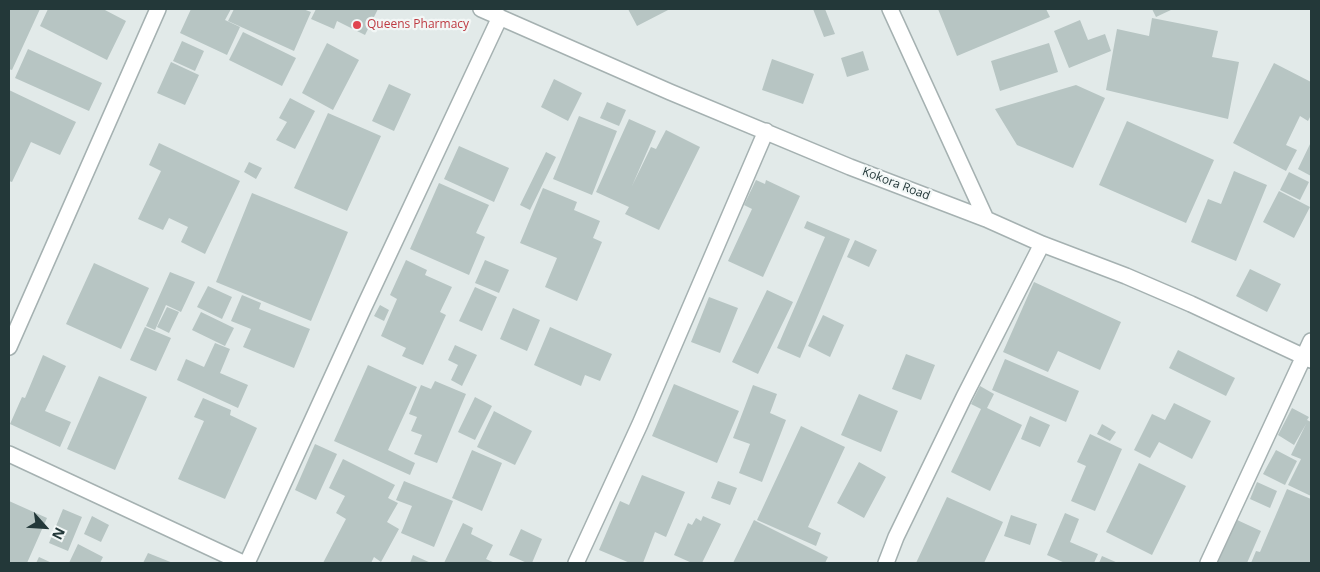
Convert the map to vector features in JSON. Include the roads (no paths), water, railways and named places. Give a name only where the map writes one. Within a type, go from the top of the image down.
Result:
[{"type":"street","points":[[9,347],[158,9]]},
{"type":"street","name":"Kokora Road","points":[[481,9],[670,92],[850,167],[986,219],[1042,244],[1142,283],[1308,358]]},
{"type":"street","points":[[890,9],[986,219]]},
{"type":"street","points":[[9,454],[245,563],[500,17]]},
{"type":"street","points":[[576,563],[640,424],[766,131]]},
{"type":"street","points":[[886,563],[896,537],[964,396],[1042,244]]},
{"type":"street","points":[[1208,563],[1308,358],[1311,341]]},
{"type":"place","name":"Queens Pharmacy","points":[[357,25]]}]
